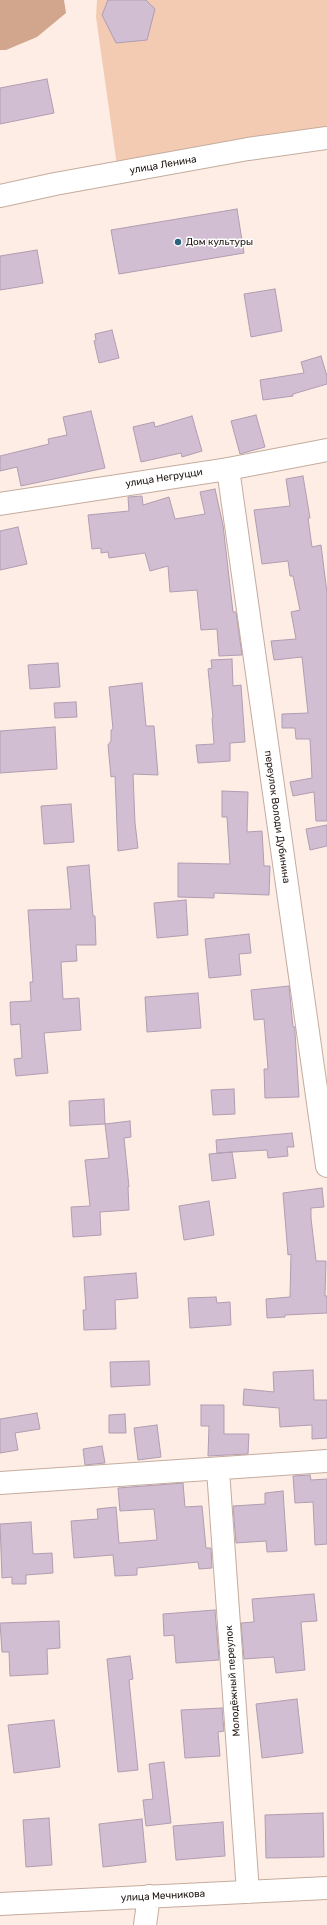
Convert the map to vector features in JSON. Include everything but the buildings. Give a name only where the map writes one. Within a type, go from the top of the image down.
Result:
[{"type":"street","name":"улица Ленина","points":[[0,196],[55,184],[248,149],[327,138]]},
{"type":"street","name":"улица Негруцци","points":[[0,504],[228,469],[327,450]]},
{"type":"street","name":"переулок Володи Дубинина","points":[[228,469],[327,1166]]},
{"type":"street","points":[[0,1483],[327,1462]]},
{"type":"street","name":"Молодёжный переулок","points":[[218,1470],[248,1892]]},
{"type":"street","name":"улица Мечникова","points":[[0,1904],[327,1888]]},
{"type":"street","points":[[145,1925],[149,1896]]},
{"type":"shaded area","points":[[0,0],[64,0],[66,13],[37,37],[6,50],[0,50]]},
{"type":"shaded area","points":[[97,0],[327,0],[327,135],[118,173],[96,17]]},
{"type":"place","name":"Дом культуры","points":[[178,242]]}]
